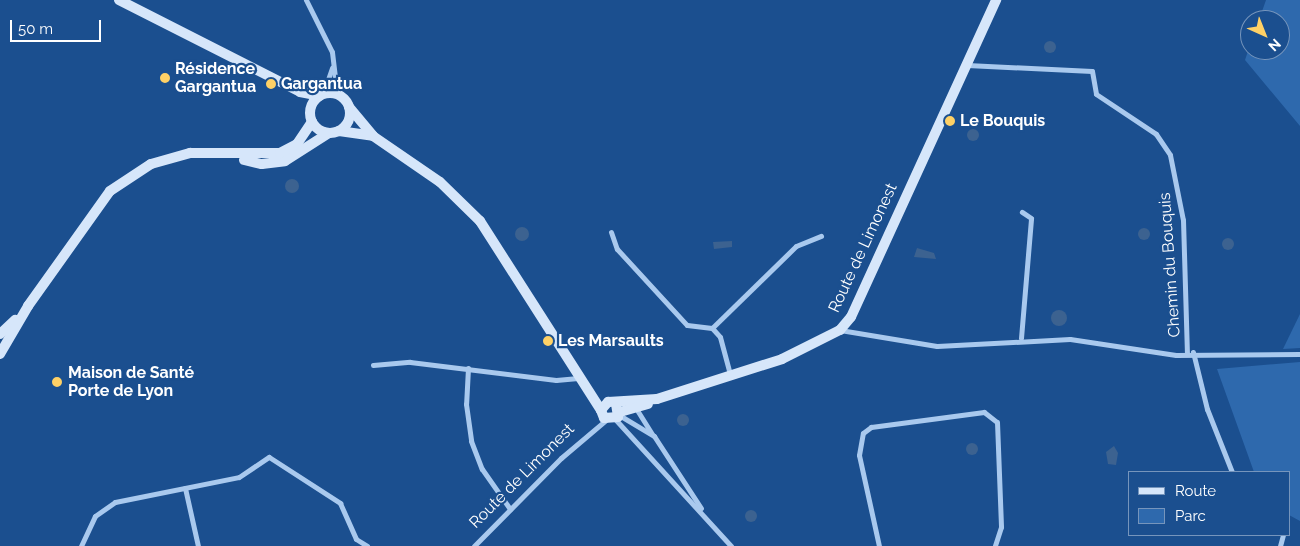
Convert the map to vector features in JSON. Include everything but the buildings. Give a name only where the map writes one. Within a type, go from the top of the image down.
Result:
[{"type":"street","points":[[119,0],[300,92],[322,95],[337,94]]},
{"type":"street","points":[[306,0],[332,52],[332,67],[337,94],[373,136],[440,182],[472,211],[586,382],[611,412],[704,513],[731,546]]},
{"type":"street","name":"Route de Limonest","points":[[474,546],[592,428],[611,412],[782,360],[840,330],[854,310],[964,65],[996,0]]},
{"type":"street","name":"Chemin du Bouquis","points":[[964,65],[1089,70],[1094,74],[1096,94],[1156,134],[1170,155],[1183,220],[1190,352],[1207,409],[1232,471]]},
{"type":"street","points":[[0,354],[28,306],[110,191],[151,164],[190,153],[230,155],[285,151],[302,139],[322,95],[332,67]]},
{"type":"street","points":[[300,92],[311,117],[334,132],[373,136]]},
{"type":"street","points":[[230,155],[276,164],[305,151],[347,124],[350,107]]},
{"type":"street","points":[[1021,338],[1031,218],[1022,212]]},
{"type":"street","points":[[611,232],[617,249],[687,325],[712,328],[720,337],[730,375]]},
{"type":"street","points":[[712,328],[796,246],[821,236]]},
{"type":"street","points":[[0,334],[28,306]]},
{"type":"street","points":[[840,330],[938,346],[1021,338],[1089,339],[1176,355],[1190,352],[1206,356],[1300,354]]},
{"type":"street","points":[[374,365],[410,362],[586,382]]},
{"type":"street","points":[[468,368],[466,404],[471,441],[482,469],[510,509]]},
{"type":"street","name":"Route de Limonest","points":[[611,412],[637,410],[657,399]]},
{"type":"street","points":[[637,410],[704,513]]},
{"type":"street","points":[[611,412],[654,436]]},
{"type":"street","points":[[879,546],[859,455],[863,432],[871,427],[984,412],[997,422],[1001,527],[996,546]]},
{"type":"street","points":[[81,546],[95,516],[115,502],[239,477],[269,457],[340,503],[356,539],[367,546]]},
{"type":"street","points":[[186,488],[198,546]]},
{"type":"green space","points":[[1266,0],[1300,0],[1300,126],[1245,60],[1290,60],[1290,10],[1262,10]]},
{"type":"green space","points":[[1300,314],[1300,348],[1283,349]]},
{"type":"green space","points":[[1300,362],[1300,521],[1290,516],[1290,471],[1254,471],[1217,369]]},
{"type":"shaded area","points":[[1050,41],[1056,47],[1050,53],[1044,47]]},
{"type":"shaded area","points":[[973,129],[979,135],[973,141],[967,135]]},
{"type":"shaded area","points":[[289,179],[295,179],[299,186],[295,193],[289,193],[285,189],[285,183]]},
{"type":"shaded area","points":[[519,227],[525,227],[529,234],[525,241],[519,241],[515,237],[515,231]]},
{"type":"shaded area","points":[[1144,228],[1150,234],[1144,240],[1138,234]]},
{"type":"shaded area","points":[[1228,238],[1234,244],[1228,250],[1222,244]]},
{"type":"shaded area","points":[[732,241],[732,247],[714,249],[713,242]]},
{"type":"shaded area","points":[[917,248],[934,253],[936,259],[914,257]]},
{"type":"shaded area","points":[[1059,310],[1067,318],[1059,326],[1051,318]]},
{"type":"shaded area","points":[[683,414],[689,420],[683,426],[677,420]]},
{"type":"shaded area","points":[[972,443],[978,449],[972,455],[966,449]]},
{"type":"shaded area","points":[[1114,446],[1118,453],[1116,465],[1108,464],[1106,452]]},
{"type":"shaded area","points":[[749,510],[753,510],[757,516],[753,522],[749,522],[745,518],[745,514]]},
{"type":"place","name":"Résidence Gargantua","points":[[165,78]]},
{"type":"place","name":"Gargantua","points":[[271,84]]},
{"type":"place","name":"Le Bouquis","points":[[950,121]]},
{"type":"place","name":"Les Marsaults","points":[[548,341]]},
{"type":"place","name":"Maison de Santé Porte de Lyon","points":[[57,382]]}]
